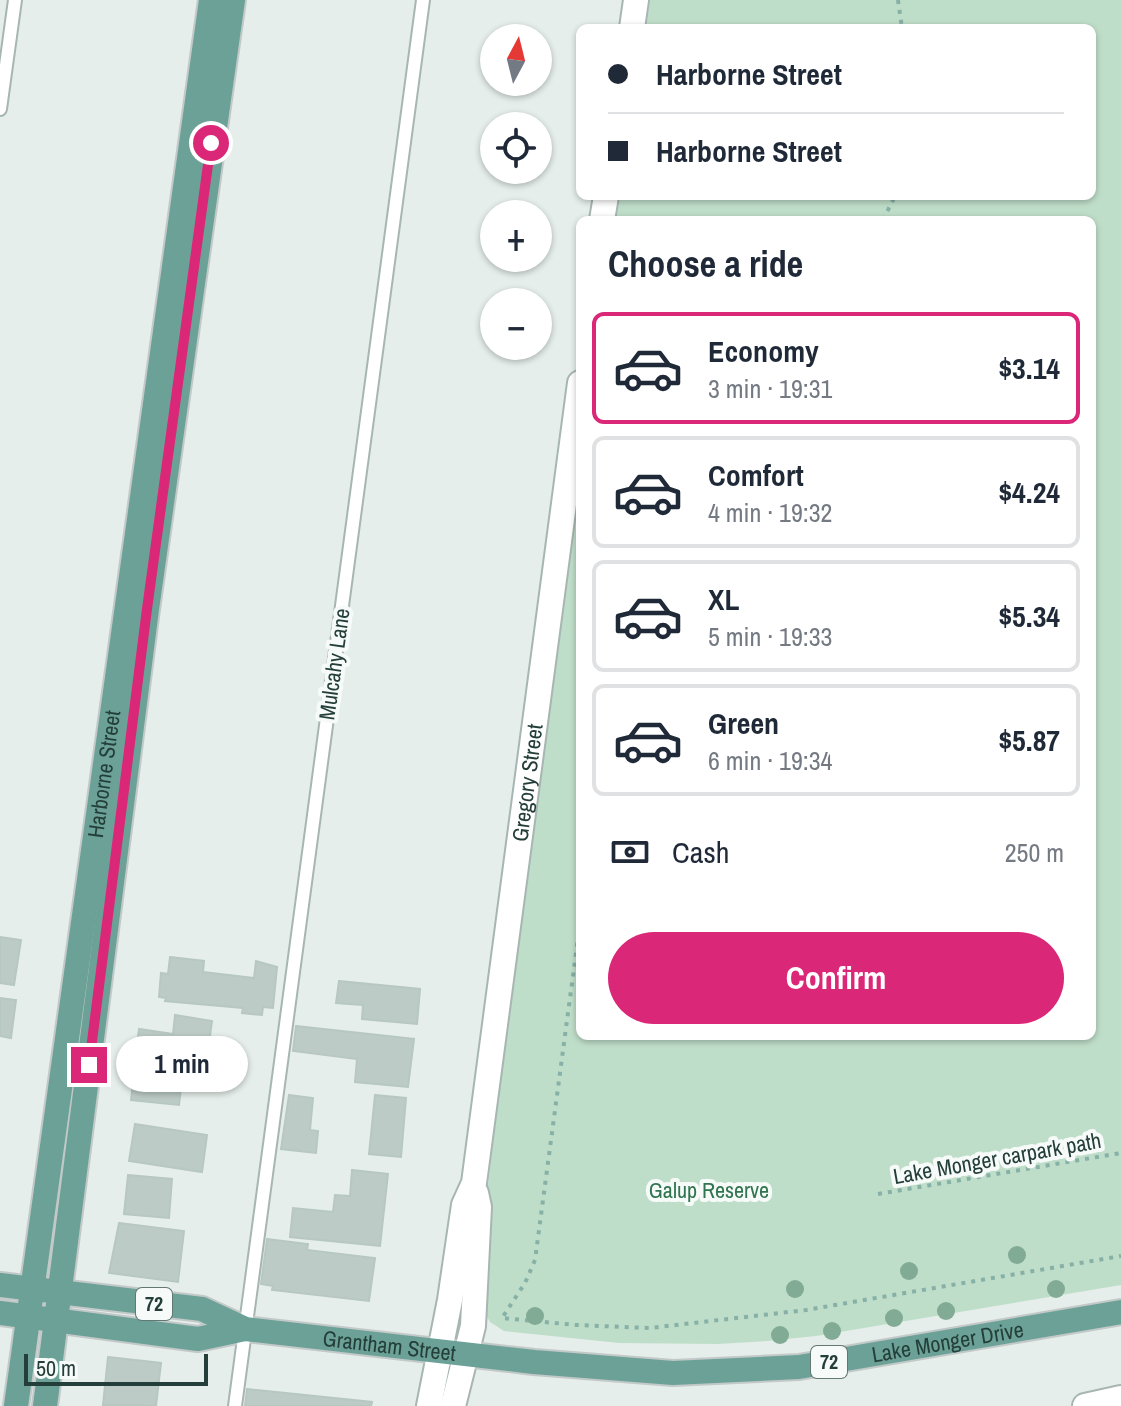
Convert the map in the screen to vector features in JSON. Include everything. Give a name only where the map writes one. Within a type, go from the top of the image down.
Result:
[{"type":"main road","name":"Harborne Street","points":[[16,1406],[211,0]]},
{"type":"main road","name":"Harborne Street","points":[[45,1406],[149,594],[233,0]]},
{"type":"main road","name":"Grantham Street","points":[[0,1285],[202,1309],[245,1329]]},
{"type":"main road","name":"Lake Monger Drive","points":[[534,1362],[673,1373],[799,1367],[1121,1312]]},
{"type":"main road","name":"Grantham Street","points":[[0,1313],[198,1339],[245,1329],[534,1362]]},
{"type":"street","points":[[633,24],[636,0]]},
{"type":"street","name":"Gregory Street","points":[[429,1406],[450,1300],[464,1205],[474,1183],[576,413]]},
{"type":"street","name":"Gregory Street","points":[[453,1406],[473,1326],[479,1219],[474,1183]]},
{"type":"street","points":[[1085,1406],[1121,1398]]},
{"type":"lane","points":[[0,109],[15,0]]},
{"type":"lane","name":"Mulcahy Lane","points":[[235,1406],[423,0]]},
{"type":"path","points":[[898,0],[901,24]]},
{"type":"path","points":[[576,953],[535,1260],[525,1283],[502,1318],[650,1328],[806,1310],[1121,1256]]},
{"type":"path","name":"Lake Monger carpark path","points":[[878,1194],[1121,1153]]},
{"type":"green space","name":"Galup Reserve","points":[[650,0],[1121,0],[1121,1285],[816,1336],[718,1344],[619,1343],[504,1331],[490,1322],[483,1310],[488,1185],[512,981],[576,515],[576,1040],[1096,1040],[1096,216],[617,216],[619,200],[1096,200],[1096,24],[647,24]]},
{"type":"building","points":[[0,937],[21,940],[14,985],[0,983]]},
{"type":"building","points":[[170,957],[204,961],[203,972],[254,978],[256,961],[277,967],[273,1008],[263,1007],[262,1015],[242,1013],[243,1008],[165,1001],[166,998],[159,997],[161,973],[168,974]]},
{"type":"building","points":[[339,981],[420,989],[417,1024],[362,1019],[363,1005],[336,1003]]},
{"type":"building","points":[[0,998],[16,1000],[11,1038],[0,1036]]},
{"type":"building","points":[[175,1015],[212,1021],[206,1065],[136,1054],[139,1029],[173,1034]]},
{"type":"building","points":[[296,1026],[414,1039],[408,1087],[355,1082],[357,1059],[293,1051]]},
{"type":"building","points":[[135,1065],[183,1070],[179,1105],[131,1100]]},
{"type":"building","points":[[289,1095],[313,1098],[310,1130],[318,1131],[316,1153],[281,1149]]},
{"type":"building","points":[[375,1095],[406,1098],[401,1157],[369,1154]]},
{"type":"building","points":[[135,1124],[207,1135],[202,1172],[129,1161]]},
{"type":"building","points":[[352,1170],[388,1174],[380,1246],[290,1237],[293,1208],[333,1212],[335,1195],[350,1196]]},
{"type":"building","points":[[128,1175],[172,1179],[169,1218],[124,1214]]},
{"type":"building","points":[[119,1223],[184,1231],[178,1282],[109,1273]]},
{"type":"building","points":[[267,1239],[308,1244],[307,1250],[375,1258],[369,1301],[272,1290],[273,1286],[261,1284]]},
{"type":"building","points":[[108,1357],[161,1363],[156,1406],[103,1405]]},
{"type":"building","points":[[247,1389],[372,1402],[371,1406],[245,1406]]},
{"type":"route","points":[[89,1065],[211,143]]}]
